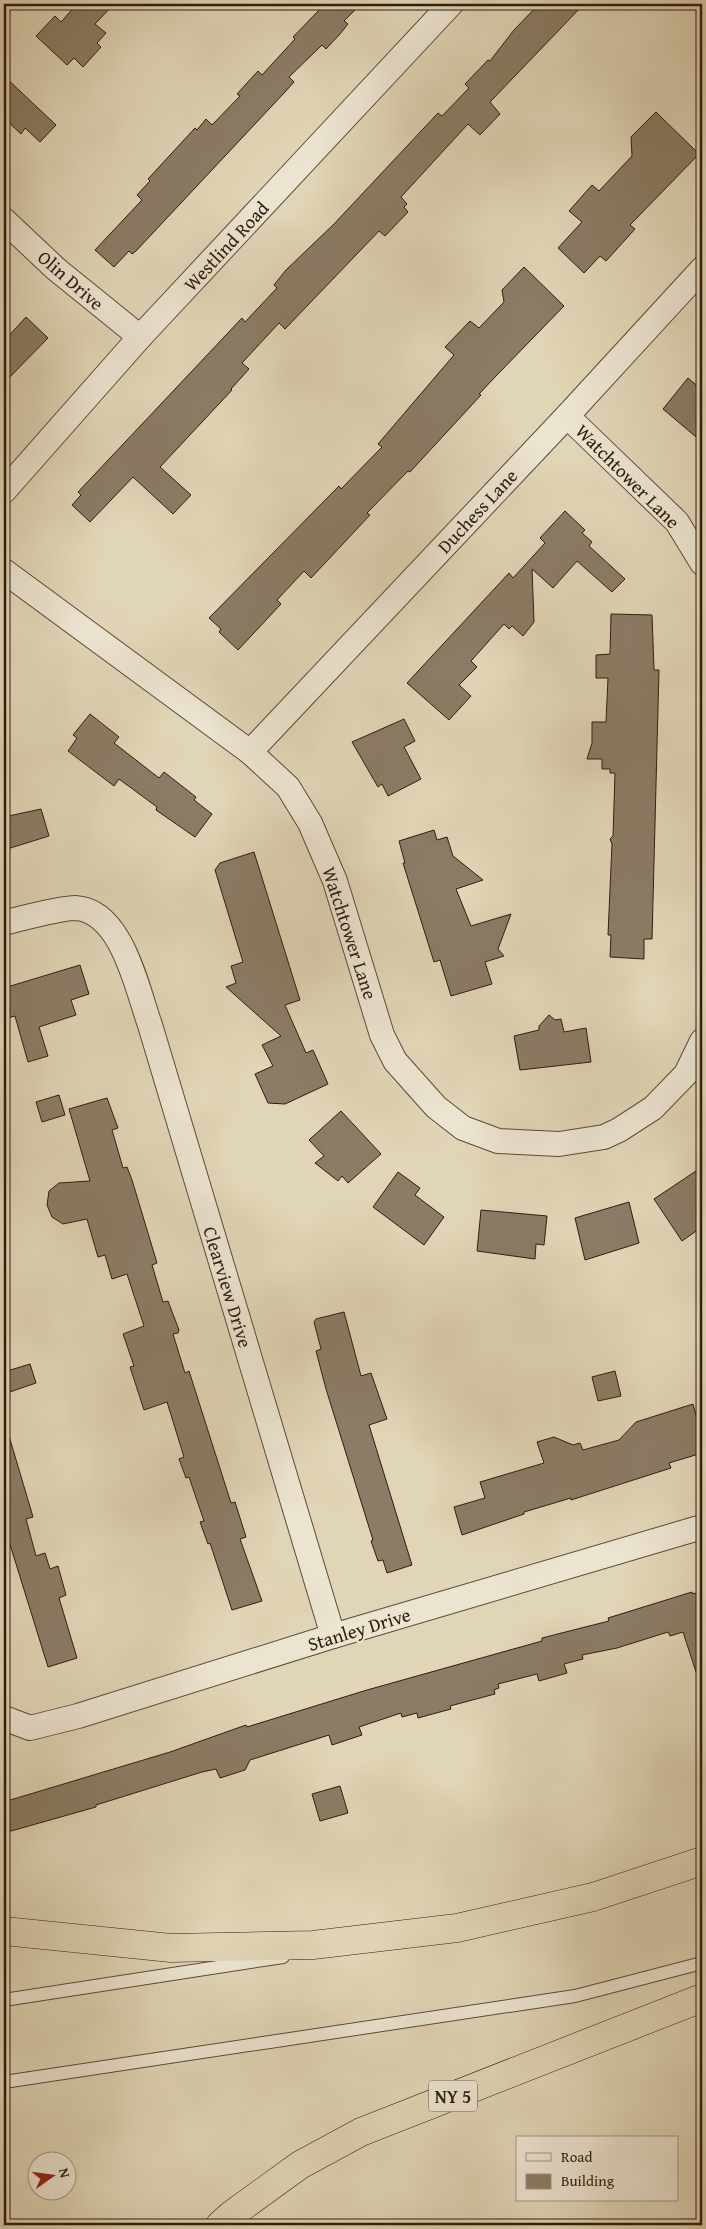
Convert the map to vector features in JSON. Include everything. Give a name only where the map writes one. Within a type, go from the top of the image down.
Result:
[{"type":"highway","points":[[4,1931],[171,1948],[313,1945],[453,1929],[593,1897],[702,1861]]},
{"type":"highway","name":"NY 5","points":[[220,2225],[300,2165],[361,2132],[702,1998]]},
{"type":"street","name":"Westlind Road","points":[[4,490],[140,337],[451,4]]},
{"type":"street","name":"Olin Drive","points":[[4,220],[56,269],[140,337]]},
{"type":"street","name":"Duchess Lane","points":[[250,752],[567,416],[702,269]]},
{"type":"street","name":"Watchtower Lane","points":[[567,416],[677,522],[702,563]]},
{"type":"street","name":"Watchtower Lane","points":[[4,571],[250,752],[288,787],[310,823],[334,881],[382,1034],[396,1060],[436,1107],[463,1128],[498,1141],[559,1144],[604,1137],[653,1108],[686,1074],[702,1041]]},
{"type":"street","name":"Clearview Drive","points":[[4,924],[76,908],[99,915],[120,940],[150,1025],[333,1636]]},
{"type":"street","name":"Stanley Drive","points":[[9,1721],[30,1728],[78,1716],[333,1636],[702,1527]]},
{"type":"lane","points":[[4,2000],[177,1975],[453,1929]]},
{"type":"lane","points":[[4,2082],[575,1996],[702,1963]]},
{"type":"building","points":[[77,4],[114,4],[95,24],[106,33],[97,43],[101,47],[83,67],[74,58],[67,65],[36,36],[55,16],[61,22]]},
{"type":"building","points":[[325,4],[361,4],[344,21],[348,24],[326,49],[322,45],[289,77],[294,82],[285,92],[136,251],[132,254],[129,251],[114,267],[95,250],[142,200],[137,195],[150,181],[148,179],[195,128],[197,130],[206,119],[212,125],[240,96],[237,94],[258,71],[262,75],[295,39],[293,37]]},
{"type":"building","points":[[539,4],[584,4],[490,102],[500,114],[480,135],[468,124],[401,197],[407,204],[404,207],[408,212],[385,236],[379,231],[285,329],[279,323],[242,363],[249,369],[232,390],[160,467],[191,495],[173,514],[133,477],[90,522],[72,505],[81,495],[78,492],[242,318],[245,322],[277,288],[274,285],[286,270],[334,224],[438,113],[442,116],[469,88],[465,84],[488,60],[490,61],[514,30]]},
{"type":"building","points":[[4,76],[56,125],[40,142],[25,128],[21,134],[4,118]]},
{"type":"building","points":[[656,112],[699,154],[630,225],[635,229],[606,261],[600,256],[584,273],[558,248],[582,222],[569,211],[592,185],[599,191],[632,156],[631,137]]},
{"type":"building","points":[[524,267],[564,306],[479,394],[481,395],[410,472],[408,471],[367,513],[370,515],[311,578],[304,571],[277,600],[281,604],[238,650],[219,632],[221,629],[209,618],[339,486],[341,489],[382,447],[378,444],[454,355],[445,347],[470,321],[479,328],[504,302],[502,290]]},
{"type":"building","points":[[26,317],[48,338],[4,383],[4,341]]},
{"type":"building","points":[[688,378],[702,390],[702,442],[663,409]]},
{"type":"building","points":[[565,511],[585,530],[582,533],[592,542],[589,546],[625,579],[612,592],[577,561],[553,588],[532,569],[534,622],[523,636],[512,626],[509,629],[504,624],[471,661],[477,667],[459,685],[471,696],[449,720],[407,683],[509,573],[513,578],[545,543],[540,538]]},
{"type":"building","points":[[611,614],[652,615],[654,670],[659,670],[652,939],[644,939],[644,959],[610,957],[611,935],[608,935],[612,844],[610,839],[613,836],[615,773],[610,773],[610,769],[602,769],[602,759],[587,759],[592,743],[592,722],[606,722],[608,678],[596,678],[596,655],[610,654]]},
{"type":"building","points":[[90,714],[119,737],[114,743],[159,778],[164,772],[196,797],[194,800],[212,814],[195,837],[156,810],[157,807],[119,779],[114,786],[68,751],[77,738],[73,735]]},
{"type":"building","points":[[404,719],[415,741],[404,747],[421,779],[388,796],[382,784],[378,787],[352,742]]},
{"type":"building","points":[[41,809],[49,836],[4,850],[4,817]]},
{"type":"building","points":[[434,830],[437,840],[447,837],[453,856],[483,880],[456,889],[471,926],[511,914],[498,949],[504,956],[485,962],[492,984],[451,996],[440,960],[434,962],[403,863],[405,863],[399,841]]},
{"type":"building","points":[[254,852],[300,1000],[285,1005],[306,1053],[313,1050],[328,1084],[285,1104],[268,1103],[255,1074],[273,1066],[262,1045],[281,1036],[226,987],[236,983],[231,966],[243,962],[215,870],[220,863]]},
{"type":"building","points":[[80,965],[89,994],[71,1000],[76,1015],[39,1027],[48,1056],[28,1062],[15,1016],[4,1019],[4,988]]},
{"type":"building","points":[[549,1015],[555,1020],[561,1019],[564,1032],[586,1028],[591,1062],[520,1070],[514,1036],[539,1030],[539,1026]]},
{"type":"building","points":[[59,1095],[65,1115],[42,1122],[36,1102]]},
{"type":"building","points":[[107,1098],[118,1128],[112,1130],[123,1168],[127,1167],[132,1180],[157,1263],[152,1265],[163,1302],[168,1301],[179,1330],[178,1333],[173,1334],[185,1373],[189,1371],[231,1503],[235,1502],[246,1537],[240,1539],[262,1601],[232,1610],[210,1543],[208,1544],[200,1522],[204,1521],[189,1477],[186,1478],[179,1459],[184,1457],[167,1402],[144,1410],[130,1367],[134,1366],[123,1334],[144,1326],[127,1274],[112,1279],[105,1255],[98,1257],[87,1219],[63,1224],[52,1217],[47,1205],[49,1191],[59,1183],[90,1181],[69,1109]]},
{"type":"building","points":[[341,1111],[381,1154],[348,1183],[342,1176],[338,1181],[315,1163],[324,1156],[309,1140]]},
{"type":"building","points":[[702,1167],[702,1227],[682,1241],[654,1199]]},
{"type":"building","points":[[398,1172],[420,1188],[415,1195],[444,1217],[424,1245],[373,1207]]},
{"type":"building","points":[[629,1202],[639,1243],[585,1260],[575,1218]]},
{"type":"building","points":[[481,1210],[547,1216],[544,1245],[536,1244],[535,1259],[477,1251]]},
{"type":"building","points":[[344,1312],[361,1376],[371,1373],[387,1419],[369,1425],[412,1565],[387,1573],[383,1560],[378,1561],[371,1541],[373,1540],[316,1351],[321,1349],[314,1322],[316,1319]]},
{"type":"building","points":[[30,1364],[36,1383],[4,1394],[4,1372]]},
{"type":"building","points":[[615,1371],[621,1396],[598,1401],[592,1377]]},
{"type":"building","points":[[693,1404],[698,1423],[702,1422],[702,1453],[669,1463],[671,1468],[571,1500],[571,1498],[524,1512],[524,1514],[462,1535],[454,1507],[485,1498],[480,1482],[544,1463],[537,1442],[554,1437],[573,1445],[580,1443],[583,1450],[619,1440],[636,1422]]},
{"type":"building","points":[[9,1436],[33,1517],[26,1519],[36,1556],[45,1553],[50,1569],[58,1566],[66,1595],[59,1598],[77,1658],[48,1667],[8,1538],[4,1539],[4,1437]]},
{"type":"building","points":[[702,1591],[702,1678],[698,1678],[683,1632],[670,1636],[668,1632],[617,1648],[582,1655],[583,1659],[564,1664],[567,1673],[539,1681],[537,1674],[498,1684],[499,1688],[494,1690],[495,1694],[450,1706],[451,1709],[418,1718],[417,1713],[402,1717],[401,1713],[359,1727],[362,1735],[332,1745],[329,1735],[250,1760],[245,1770],[220,1778],[216,1769],[202,1772],[96,1805],[96,1807],[4,1833],[4,1807],[8,1805],[7,1801],[170,1752],[246,1725],[247,1727],[367,1690],[542,1641],[542,1638],[609,1621],[608,1618],[692,1592],[693,1594]]},
{"type":"building","points":[[340,1786],[348,1813],[320,1821],[312,1794]]}]
